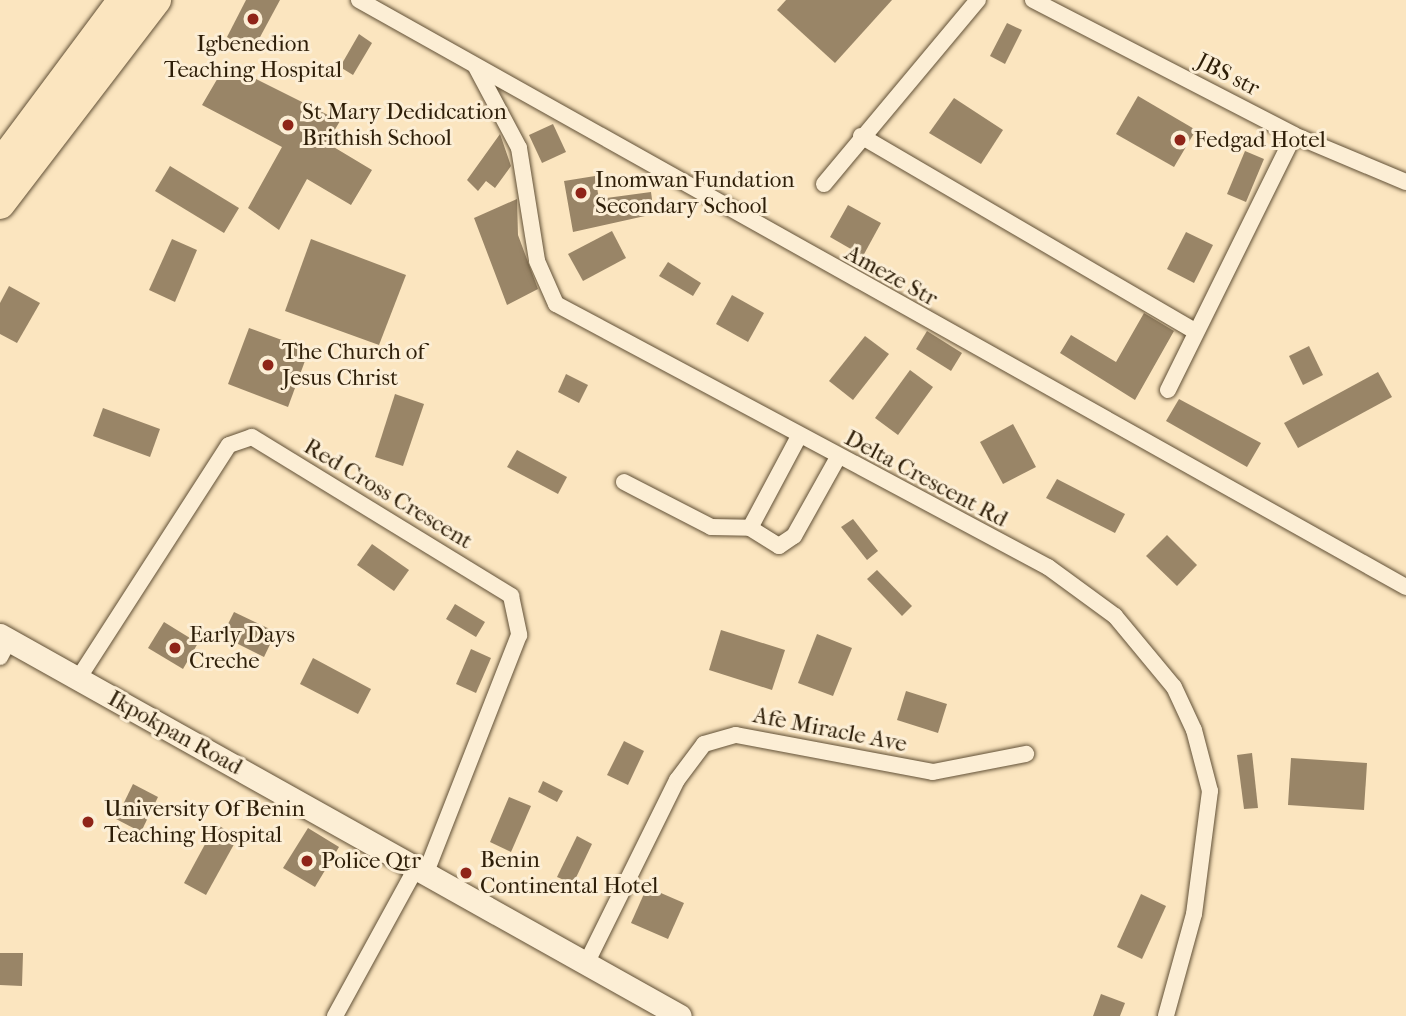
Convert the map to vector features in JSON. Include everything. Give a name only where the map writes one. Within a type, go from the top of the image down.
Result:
[{"type":"highway","points":[[0,164],[123,0]]},
{"type":"highway","points":[[0,204],[156,0]]},
{"type":"street","name":"Ameze Str","points":[[359,0],[1406,587]]},
{"type":"street","points":[[824,184],[861,136],[978,0]]},
{"type":"street","name":"JBS str","points":[[1033,0],[1294,135],[1406,181]]},
{"type":"street","name":"Delta Crescent Rd","points":[[476,66],[519,148],[539,268],[556,304],[837,459],[1048,567],[1115,617],[1174,687],[1194,730],[1210,791],[1194,914],[1166,1016]]},
{"type":"street","points":[[1168,390],[1294,135]]},
{"type":"street","points":[[861,136],[1195,331]]},
{"type":"street","name":"Red Cross Crescent","points":[[78,679],[229,445],[252,437],[511,596],[519,635],[422,868]]},
{"type":"street","points":[[750,523],[798,438]]},
{"type":"street","points":[[750,523],[762,541],[786,543],[837,459]]},
{"type":"street","points":[[624,482],[711,527],[750,523]]},
{"type":"street","name":"Ikpokpan Road","points":[[3,644],[78,679],[422,868],[680,1016]]},
{"type":"street","name":"Afe Miracle Ave","points":[[587,962],[677,779],[704,744],[736,735],[933,772],[1026,754]]},
{"type":"street","points":[[335,1016],[422,868]]},
{"type":"building","name":"Igbenedion Teaching Hospital","points":[[246,0],[280,0],[252,52],[227,37]]},
{"type":"building","points":[[786,0],[892,0],[835,63],[777,10]]},
{"type":"building","points":[[1007,23],[1022,30],[1005,64],[990,56]]},
{"type":"building","points":[[359,34],[372,43],[353,75],[340,67]]},
{"type":"building","points":[[226,64],[340,121],[327,143],[372,170],[351,205],[307,179],[279,230],[248,208],[282,147],[202,105]]},
{"type":"building","points":[[1138,96],[1196,130],[1174,167],[1116,134]]},
{"type":"building","points":[[954,98],[1003,130],[981,164],[929,133]]},
{"type":"building","points":[[553,124],[566,152],[542,163],[529,135]]},
{"type":"building","points":[[500,134],[511,166],[495,188],[486,181],[478,191],[467,180]]},
{"type":"building","points":[[1245,151],[1264,159],[1246,202],[1227,194]]},
{"type":"building","points":[[170,166],[239,208],[224,233],[155,191]]},
{"type":"building","points":[[595,176],[599,199],[651,192],[654,214],[573,232],[564,181]]},
{"type":"building","points":[[517,199],[518,235],[538,289],[507,305],[474,218]]},
{"type":"building","points":[[848,205],[881,223],[863,256],[830,237]]},
{"type":"building","points":[[612,231],[626,258],[583,281],[568,254]]},
{"type":"building","points":[[1186,232],[1213,245],[1194,283],[1167,269]]},
{"type":"building","points":[[172,239],[197,250],[175,302],[149,290]]},
{"type":"building","points":[[311,239],[406,275],[379,345],[285,311]]},
{"type":"building","points":[[668,262],[701,283],[693,296],[659,276]]},
{"type":"building","points":[[9,286],[40,303],[17,343],[0,334],[0,303]]},
{"type":"building","points":[[732,295],[764,313],[748,342],[716,324]]},
{"type":"building","points":[[1144,313],[1174,331],[1135,400],[1060,353],[1071,335],[1116,362]]},
{"type":"building","points":[[249,328],[309,350],[288,407],[228,384]]},
{"type":"building","points":[[927,331],[962,353],[951,371],[916,349]]},
{"type":"building","points":[[865,336],[889,354],[853,400],[829,381]]},
{"type":"building","points":[[1309,346],[1323,375],[1303,385],[1289,356]]},
{"type":"building","points":[[910,370],[933,387],[898,435],[875,418]]},
{"type":"building","points":[[1378,372],[1392,397],[1298,448],[1284,423]]},
{"type":"building","points":[[566,374],[588,385],[579,403],[558,392]]},
{"type":"building","points":[[395,394],[424,404],[403,466],[375,457]]},
{"type":"building","points":[[1179,399],[1261,443],[1247,467],[1166,421]]},
{"type":"building","points":[[103,408],[160,429],[150,457],[93,436]]},
{"type":"building","points":[[1013,424],[1036,467],[1003,484],[980,442]]},
{"type":"building","points":[[517,450],[567,477],[558,494],[507,467]]},
{"type":"building","points":[[1057,479],[1125,514],[1115,533],[1046,498]]},
{"type":"building","points":[[853,519],[878,551],[867,560],[841,527]]},
{"type":"building","points":[[1167,535],[1197,565],[1177,586],[1146,556]]},
{"type":"building","points":[[372,544],[409,570],[394,591],[357,565]]},
{"type":"building","points":[[877,570],[912,606],[902,616],[867,579]]},
{"type":"building","points":[[455,604],[485,622],[476,637],[446,619]]},
{"type":"building","points":[[234,612],[276,632],[264,657],[222,636]]},
{"type":"building","points":[[164,622],[198,643],[183,669],[148,648]]},
{"type":"building","points":[[721,630],[785,650],[772,690],[709,670]]},
{"type":"building","points":[[817,634],[852,648],[833,696],[798,683]]},
{"type":"building","points":[[471,649],[491,658],[476,693],[456,684]]},
{"type":"building","points":[[313,658],[371,689],[358,714],[300,684]]},
{"type":"building","points":[[906,691],[947,704],[938,733],[897,720]]},
{"type":"building","points":[[624,741],[644,751],[628,785],[607,775]]},
{"type":"building","points":[[1252,753],[1258,808],[1244,809],[1237,755]]},
{"type":"building","points":[[1291,758],[1367,763],[1364,810],[1288,805]]},
{"type":"building","points":[[543,781],[563,791],[557,802],[538,792]]},
{"type":"building","points":[[133,784],[158,797],[141,832],[116,819]]},
{"type":"building","points":[[509,797],[531,806],[511,852],[490,842]]},
{"type":"building","points":[[216,824],[238,837],[206,895],[184,883]]},
{"type":"building","points":[[308,828],[339,847],[315,887],[283,868]]},
{"type":"building","points":[[577,836],[592,844],[573,884],[557,877]]},
{"type":"building","points":[[647,887],[684,903],[668,939],[631,923]]},
{"type":"building","points":[[1141,894],[1166,906],[1142,959],[1117,947]]},
{"type":"building","points":[[0,953],[23,953],[22,986],[0,985]]},
{"type":"building","points":[[1101,994],[1125,1003],[1120,1016],[1093,1016]]},
{"type":"place","name":"Igbenedion Teaching Hospital","points":[[253,19]]},
{"type":"place","name":"St Mary Dedidcation Brithish School","points":[[288,125]]},
{"type":"place","name":"Fedgad Hotel","points":[[1180,140]]},
{"type":"place","name":"Inomwan Fundation Secondary School","points":[[581,193]]},
{"type":"place","name":"The Church of Jesus Christ","points":[[268,365]]},
{"type":"place","name":"Early Days Creche","points":[[175,648]]},
{"type":"place","name":"University Of Benin Teaching Hospital","points":[[88,822]]},
{"type":"place","name":"Police Qtr","points":[[307,861]]},
{"type":"place","name":"Benin Continental Hotel","points":[[466,873]]}]
